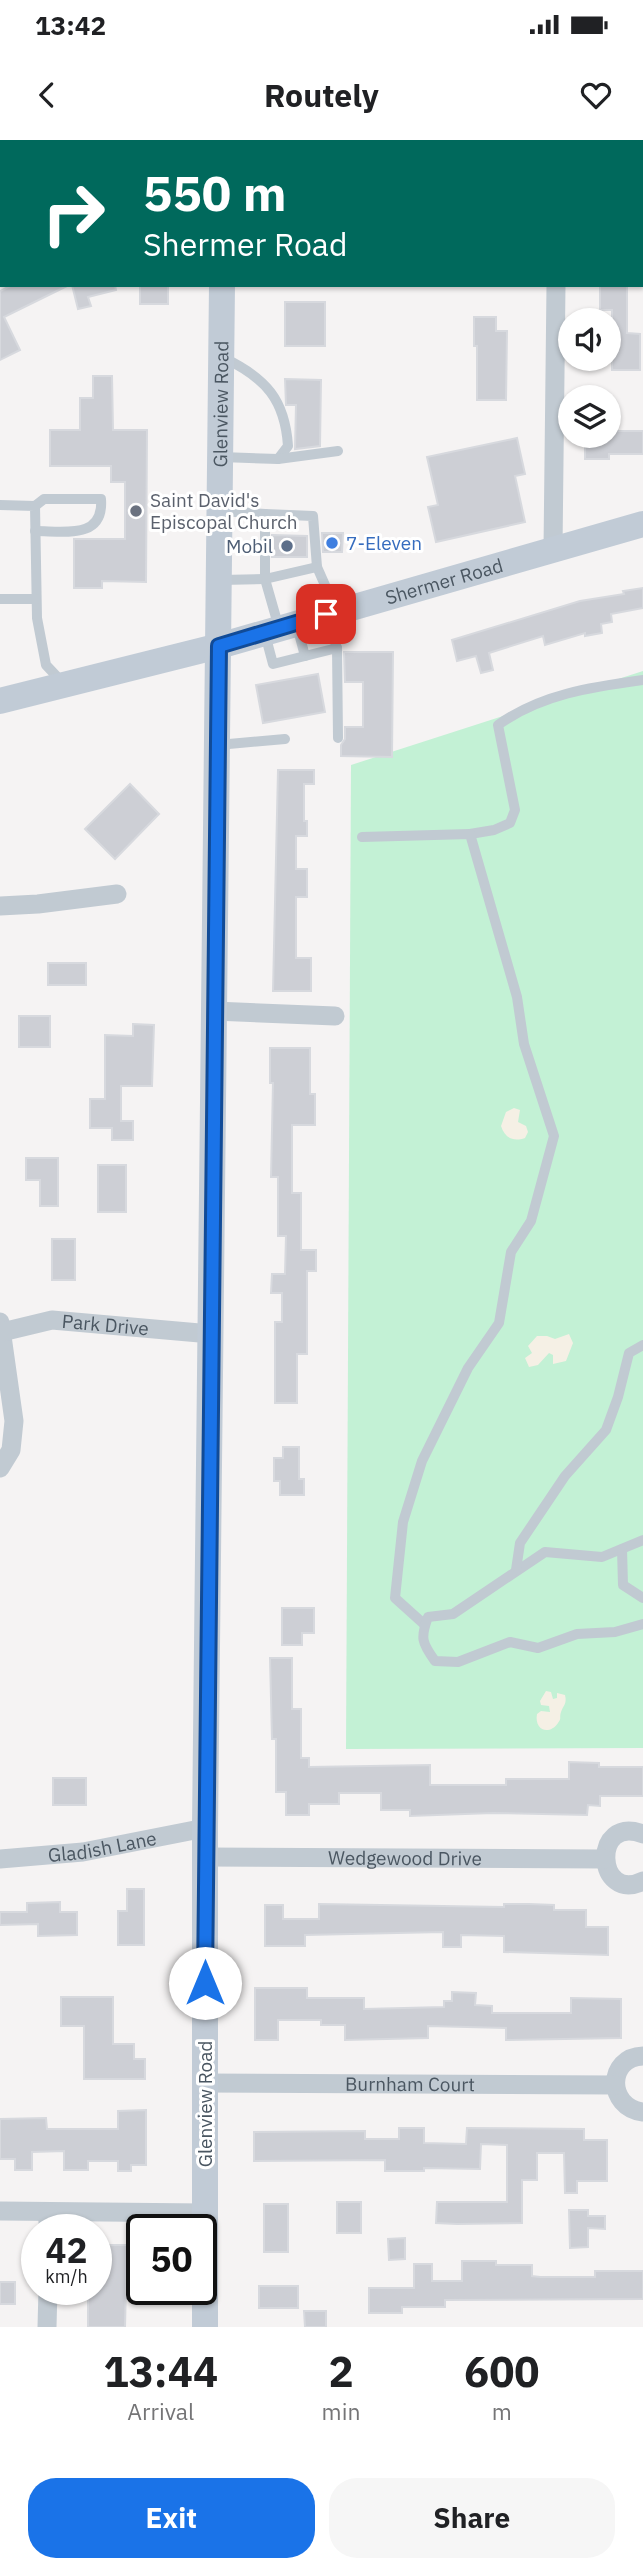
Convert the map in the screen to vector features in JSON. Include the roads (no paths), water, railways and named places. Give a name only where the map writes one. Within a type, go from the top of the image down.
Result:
[{"type":"main road","name":"Glenview Road","points":[[205,2327],[205,1828],[222,287]]},
{"type":"main road","name":"Shermer Road","points":[[0,701],[219,646],[643,524]]},
{"type":"street","points":[[553,549],[556,287]]},
{"type":"street","points":[[0,906],[117,894]]},
{"type":"street","points":[[214,1011],[335,1016]]},
{"type":"street","name":"Park Drive","points":[[0,1468],[11,1450],[14,1421],[1,1327],[52,1320],[211,1334]]},
{"type":"street","name":"Gladish Lane","points":[[0,1859],[83,1852],[205,1828]]},
{"type":"street","points":[[643,1834],[632,1832],[618,1835],[608,1844],[604,1859],[608,1871],[620,1882],[630,1885],[643,1881]]},
{"type":"street","name":"Wedgewood Drive","points":[[205,1857],[604,1859]]},
{"type":"street","points":[[643,2056],[628,2060],[620,2067],[615,2085],[619,2099],[625,2106],[643,2112]]},
{"type":"street","name":"Burnham Court","points":[[205,2083],[615,2085]]},
{"type":"street","points":[[0,2211],[21,2215]]},
{"type":"street","points":[[112,2218],[205,2213]]},
{"type":"street","points":[[47,2327],[48,2305]]},
{"type":"lane","points":[[222,357],[242,366],[261,381],[277,401],[286,422],[288,446],[278,459]]},
{"type":"lane","points":[[220,457],[278,459],[338,451]]},
{"type":"lane","points":[[0,505],[35,506],[44,499],[101,499],[102,512],[95,524],[84,531],[35,531]]},
{"type":"lane","points":[[35,506],[37,618],[46,665],[64,685]]},
{"type":"lane","points":[[220,511],[313,516],[317,567],[331,613],[337,648],[338,738]]},
{"type":"lane","points":[[265,514],[265,579],[280,629],[305,656]]},
{"type":"lane","points":[[219,580],[265,579],[317,567]]},
{"type":"lane","points":[[0,599],[36,599]]},
{"type":"lane","points":[[280,629],[273,664],[337,648]]},
{"type":"lane","points":[[362,837],[470,834],[494,830],[510,822],[515,810],[498,725],[532,704],[573,691],[643,680]]},
{"type":"lane","points":[[218,745],[285,739]]},
{"type":"lane","points":[[425,1625],[395,1598],[403,1522],[422,1461],[468,1368],[499,1323],[511,1252],[531,1221],[554,1136],[524,1044],[517,997],[470,834]]},
{"type":"lane","points":[[516,1570],[520,1543],[565,1476],[606,1430],[629,1353],[643,1345]]},
{"type":"lane","points":[[643,1540],[601,1557],[545,1552],[453,1614],[428,1617],[422,1634],[425,1647],[435,1661],[458,1662],[510,1642],[538,1648],[577,1634],[615,1632],[643,1624]]},
{"type":"lane","points":[[622,1549],[623,1585],[643,1598]]},
{"type":"place","name":"Saint David's Episcopal Church","points":[[136,511]]},
{"type":"place","name":"7-Eleven","points":[[332,543]]},
{"type":"place","name":"Mobil","points":[[287,546]]}]
